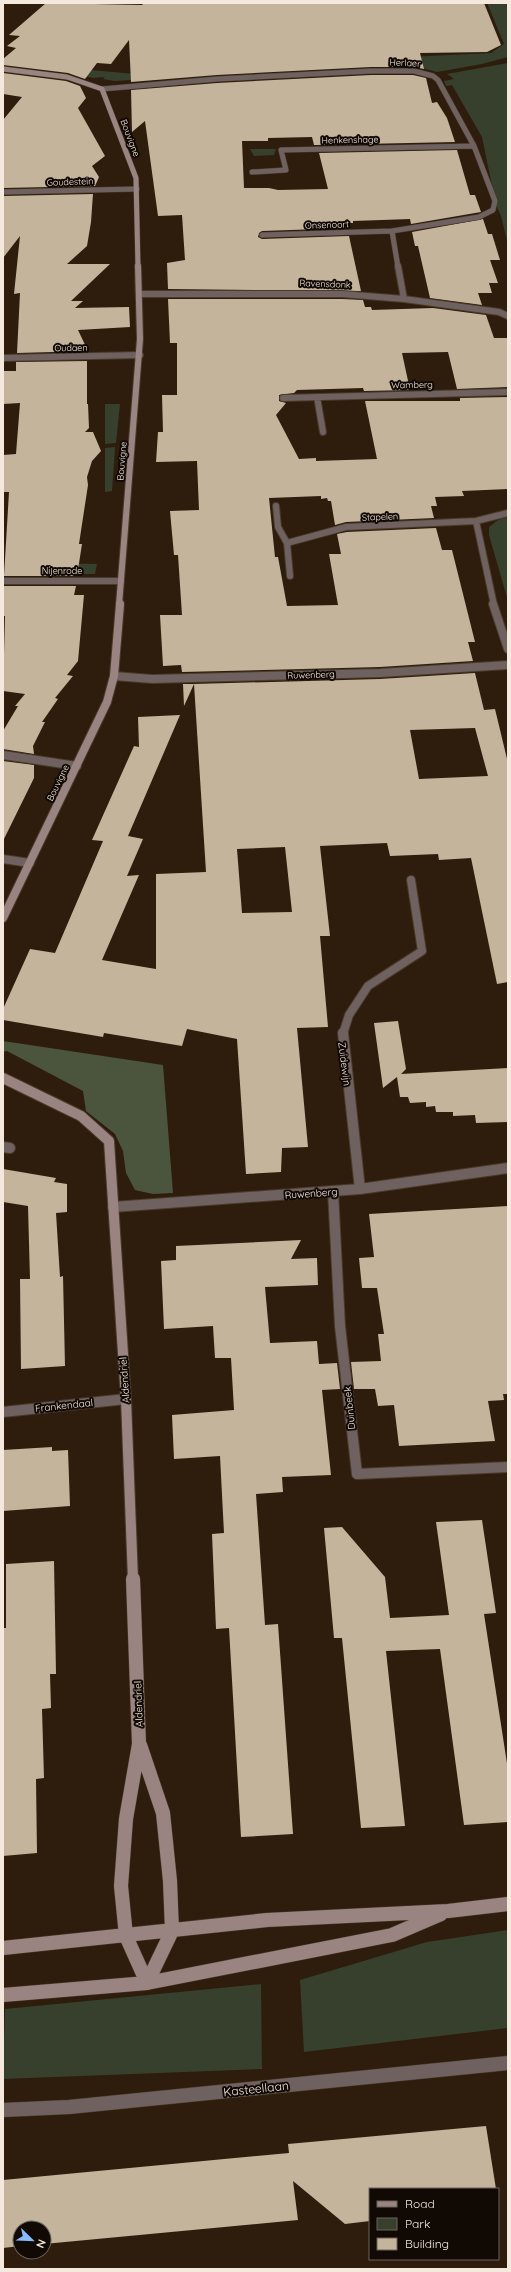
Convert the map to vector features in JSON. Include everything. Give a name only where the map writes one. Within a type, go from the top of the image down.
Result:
[{"type":"street","points":[[3,70],[91,82],[102,89]]},
{"type":"street","name":"Herlaer","points":[[102,89],[311,74],[414,71],[433,76],[438,80],[474,146],[495,201],[493,210],[479,217],[392,231]]},
{"type":"street","name":"Bouvigne","points":[[3,918],[107,702],[114,676],[140,355],[137,189],[136,178],[102,89]]},
{"type":"street","name":"Henkenshage","points":[[252,172],[286,170],[281,150],[474,146]]},
{"type":"street","name":"Goudestein","points":[[3,192],[137,189]]},
{"type":"street","points":[[392,231],[404,299]]},
{"type":"street","name":"Onsenoort","points":[[262,235],[392,231]]},
{"type":"street","name":"Ravensdonk","points":[[139,294],[306,293],[404,299],[499,312],[508,316]]},
{"type":"street","name":"Oudaen","points":[[3,358],[140,355]]},
{"type":"street","name":"Wamberg","points":[[283,398],[508,392]]},
{"type":"street","points":[[317,397],[323,432]]},
{"type":"street","points":[[276,506],[278,527],[287,543],[290,576]]},
{"type":"street","points":[[508,513],[476,521],[490,594],[508,649]]},
{"type":"street","name":"Stapelen","points":[[287,543],[346,527],[476,521]]},
{"type":"street","name":"Nijenrode","points":[[3,581],[121,581]]},
{"type":"street","name":"Ruwenberg","points":[[114,676],[152,680],[380,673],[508,665]]},
{"type":"street","points":[[3,755],[76,766]]},
{"type":"street","points":[[3,859],[30,863]]},
{"type":"street","name":"Zuidewijn","points":[[360,1189],[342,1037],[349,1015],[368,986],[422,951],[412,880]]},
{"type":"street","name":"Aldendriel","points":[[3,1078],[81,1116],[109,1140],[126,1398],[139,1744],[126,1819],[120,1886],[126,1936],[147,1983]]},
{"type":"street","name":"Ruwenberg","points":[[114,1207],[360,1189],[508,1168]]},
{"type":"street","name":"Duinbeek","points":[[333,1191],[340,1326],[357,1474],[508,1467]]},
{"type":"street","name":"Frankendaal","points":[[3,1412],[126,1398]]},
{"type":"street","name":"Aldendriel","points":[[139,1744],[163,1813],[170,1881],[172,1931],[147,1983]]},
{"type":"street","points":[[3,1948],[267,1920],[448,1911],[508,1904]]},
{"type":"street","points":[[3,1995],[147,1983],[392,1934],[448,1911]]},
{"type":"street","name":"Kasteellaan","points":[[3,2110],[77,2106],[508,2063]]},
{"type":"green space","points":[[487,3],[508,3],[508,57],[482,64],[437,72],[414,66],[407,57],[491,53],[504,44]]},
{"type":"green space","points":[[508,63],[508,245],[501,216],[496,205],[482,137],[452,85],[446,86],[444,81],[454,79],[447,74]]},
{"type":"green space","points":[[91,70],[135,74],[132,80],[114,81],[103,79],[105,77],[93,78],[84,76]]},
{"type":"green space","points":[[250,149],[276,149],[274,155],[254,156]]},
{"type":"green space","points":[[105,404],[120,404],[116,443],[105,444]]},
{"type":"green space","points":[[115,447],[112,491],[105,492],[105,448]]},
{"type":"green space","points":[[508,517],[508,601],[489,535],[489,527],[498,520]]},
{"type":"green space","points":[[54,563],[97,564],[95,574],[53,574]]},
{"type":"green space","points":[[3,1041],[163,1065],[173,1193],[153,1194],[135,1190],[126,1173],[123,1151],[115,1134],[86,1111],[83,1091],[7,1051],[3,1052]]},
{"type":"green space","points":[[508,1930],[508,2028],[304,2052],[300,1980],[427,1942]]},
{"type":"green space","points":[[261,1984],[262,2069],[3,2079],[5,2009]]},
{"type":"building","points":[[46,3],[142,5],[144,3],[484,3],[501,45],[487,52],[420,53],[424,69],[414,67],[371,67],[217,75],[131,82],[129,40],[111,64],[97,63],[85,79],[68,73],[3,65],[3,59],[16,48],[7,46],[20,36],[9,35]]},
{"type":"building","points":[[3,73],[66,81],[80,86],[86,98],[78,108],[105,156],[92,166],[99,177],[95,186],[3,188],[3,120],[22,97],[3,94]]},
{"type":"building","points":[[371,75],[413,75],[426,78],[432,103],[437,102],[447,118],[455,142],[314,145],[312,137],[268,138],[268,141],[242,141],[244,188],[269,188],[278,190],[328,189],[319,153],[457,150],[470,195],[475,195],[481,212],[411,224],[410,219],[353,221],[353,223],[347,223],[348,228],[262,231],[259,233],[258,237],[262,239],[349,236],[361,291],[168,289],[167,263],[185,260],[182,215],[158,216],[145,121],[132,132],[131,90],[217,83]]},
{"type":"building","points":[[93,194],[91,222],[87,246],[67,264],[110,264],[71,301],[83,301],[75,308],[129,307],[130,327],[78,330],[88,351],[17,353],[20,293],[14,294],[20,236],[3,258],[3,196]]},
{"type":"building","points":[[483,219],[488,234],[492,234],[500,260],[490,260],[498,283],[489,283],[492,293],[478,293],[482,305],[430,298],[418,246],[415,246],[412,232]]},
{"type":"building","points":[[168,299],[342,299],[363,300],[365,307],[371,307],[372,310],[433,308],[486,315],[494,338],[508,338],[508,387],[457,389],[448,352],[402,353],[410,390],[364,391],[363,388],[297,390],[294,393],[279,395],[279,401],[286,403],[276,415],[299,459],[316,458],[316,461],[377,459],[365,401],[460,401],[460,398],[508,397],[508,489],[462,491],[464,496],[435,497],[437,506],[431,506],[434,518],[346,522],[335,525],[331,501],[328,501],[327,498],[321,499],[321,496],[269,498],[275,557],[278,557],[287,606],[338,605],[329,554],[341,554],[337,534],[347,532],[436,528],[442,550],[452,550],[475,642],[468,642],[473,661],[380,667],[182,672],[181,665],[163,666],[160,615],[182,615],[178,555],[174,555],[170,511],[199,510],[197,461],[156,462],[158,432],[163,432],[162,395],[177,395],[177,343],[170,343]]},
{"type":"building","points":[[87,361],[87,404],[89,428],[85,432],[93,432],[101,451],[92,461],[87,477],[88,485],[79,544],[82,544],[77,576],[4,576],[9,492],[3,492],[3,455],[16,454],[20,403],[3,404],[4,371],[16,371],[16,362]]},
{"type":"building","points":[[3,586],[76,586],[74,595],[84,595],[78,661],[67,675],[73,676],[55,698],[58,699],[42,722],[45,722],[33,746],[34,754],[3,749],[3,731],[18,706],[15,706],[25,694],[3,691],[5,616],[3,616]]},
{"type":"building","points":[[475,673],[484,710],[495,709],[508,763],[508,982],[497,984],[471,858],[439,860],[438,854],[390,856],[387,843],[320,846],[330,936],[320,936],[328,1027],[297,1028],[308,1147],[282,1148],[281,1172],[246,1174],[237,1039],[187,1029],[182,1046],[104,1033],[103,1037],[3,1020],[3,1009],[30,949],[55,953],[103,841],[92,840],[134,746],[139,747],[138,717],[180,715],[128,836],[143,839],[127,876],[139,875],[102,960],[156,969],[156,874],[206,872],[194,684],[380,679]],"holes":[[[475,728],[488,776],[419,779],[410,730]],[[285,847],[292,912],[242,913],[237,849]]]},
{"type":"building","points":[[183,684],[194,684],[184,706]]},
{"type":"building","points":[[3,761],[34,765],[34,778],[3,841]]},
{"type":"building","points":[[398,1021],[406,1069],[401,1074],[508,1068],[508,1122],[476,1123],[475,1115],[453,1116],[453,1112],[436,1112],[435,1106],[426,1107],[426,1102],[410,1103],[408,1097],[400,1097],[397,1077],[383,1088],[374,1023]]},
{"type":"building","points":[[3,1169],[56,1178],[54,1182],[67,1184],[67,1212],[56,1213],[60,1277],[63,1276],[65,1366],[21,1369],[20,1279],[30,1279],[28,1206],[3,1202]]},
{"type":"building","points":[[508,1206],[508,1394],[503,1394],[504,1400],[488,1401],[495,1441],[399,1446],[394,1405],[378,1406],[375,1389],[354,1389],[351,1362],[381,1361],[378,1334],[384,1334],[377,1288],[362,1288],[359,1258],[374,1257],[369,1214]]},
{"type":"building","points":[[301,1240],[291,1259],[317,1258],[318,1285],[265,1287],[270,1343],[317,1341],[319,1364],[337,1363],[340,1389],[322,1390],[331,1475],[282,1477],[283,1492],[256,1494],[265,1625],[278,1624],[293,1834],[241,1837],[229,1628],[216,1629],[212,1534],[224,1533],[220,1456],[174,1459],[172,1415],[234,1410],[231,1358],[215,1358],[213,1326],[164,1329],[161,1261],[176,1260],[176,1246]]},
{"type":"building","points":[[52,1447],[52,1451],[68,1450],[70,1506],[3,1511],[3,1450]]},
{"type":"building","points":[[482,1520],[496,1613],[484,1614],[508,1770],[508,1822],[464,1825],[440,1649],[386,1651],[405,1826],[361,1828],[342,1638],[334,1638],[324,1528],[342,1527],[385,1577],[390,1618],[449,1615],[436,1522]]},
{"type":"building","points":[[54,1561],[56,1674],[50,1674],[51,1708],[42,1709],[44,1778],[36,1779],[37,1853],[3,1856],[3,1628],[6,1628],[6,1564]]},
{"type":"building","points":[[486,2126],[496,2188],[369,2188],[369,2221],[345,2224],[293,2181],[298,2220],[52,2243],[52,2220],[12,2220],[12,2247],[3,2248],[3,2180],[289,2153],[288,2144]]}]
